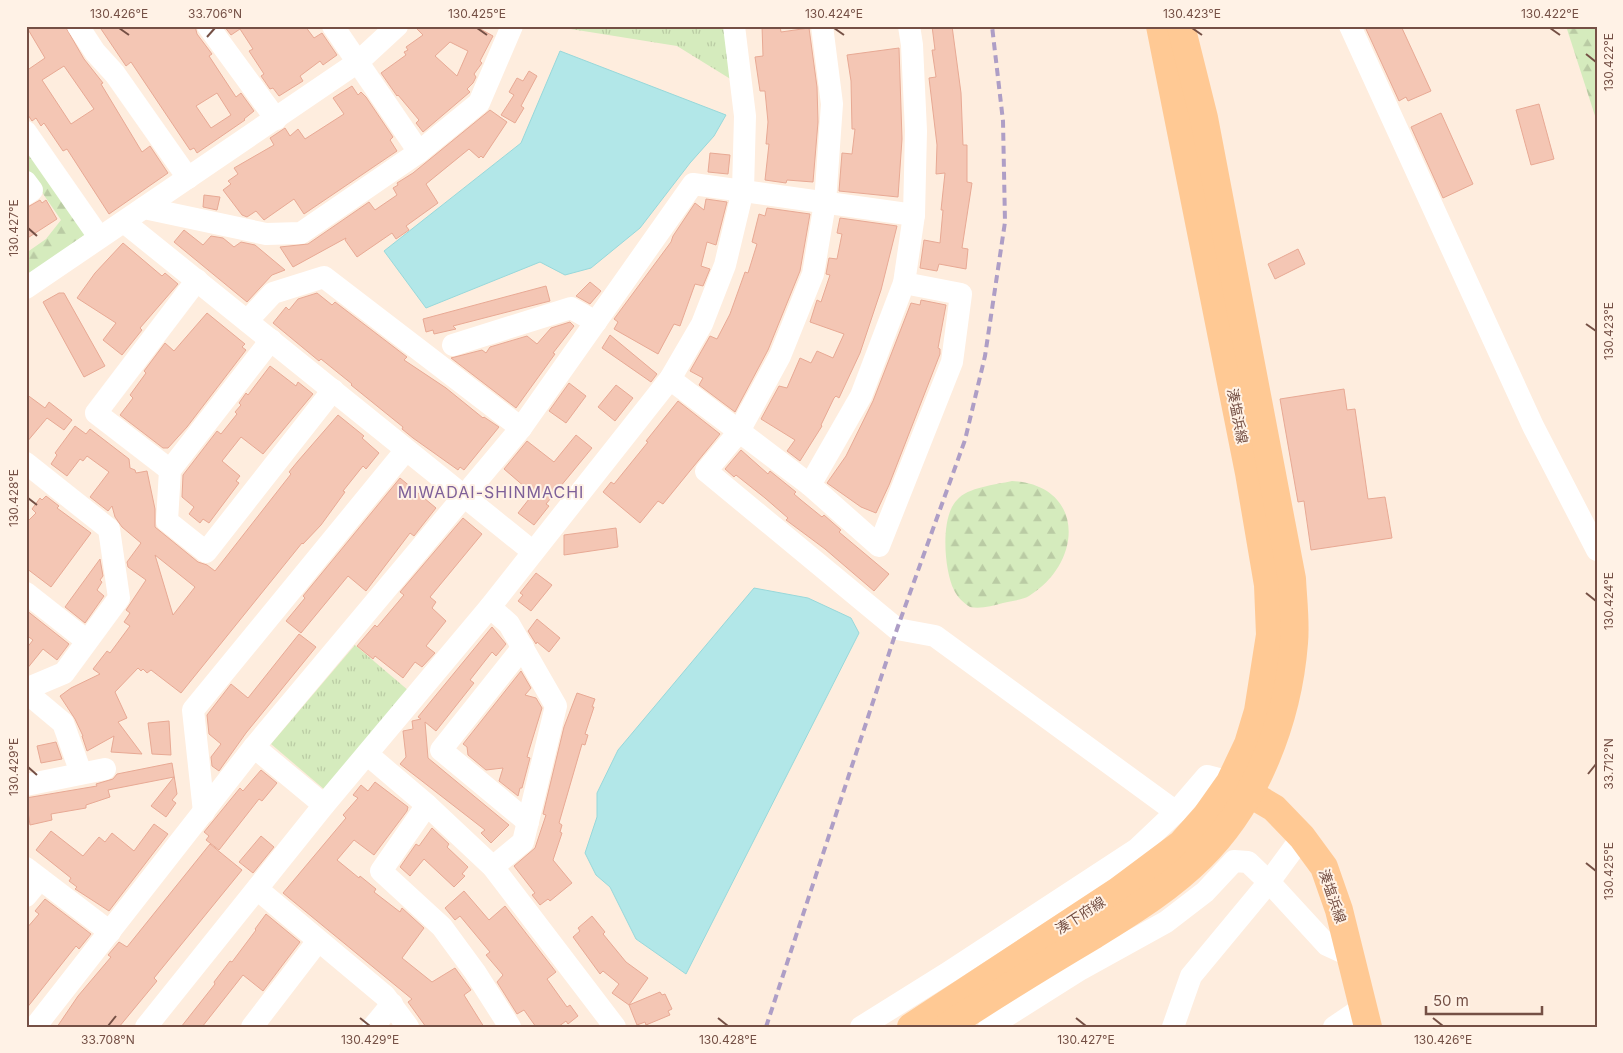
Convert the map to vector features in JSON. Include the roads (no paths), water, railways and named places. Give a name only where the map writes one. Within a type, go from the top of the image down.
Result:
[{"type":"main road","name":"湊塩浜線","points":[[1160,26],[1247,464],[1268,585],[1270,635],[1259,703],[1248,744],[1240,788]]},
{"type":"main road","name":"湊塩浜線","points":[[1180,26],[1204,118],[1292,579],[1294,642],[1288,687],[1270,744],[1240,788]]},
{"type":"main road","name":"湊塩浜線","points":[[1240,788],[1274,808],[1302,837],[1324,867],[1339,910],[1365,1017]]},
{"type":"main road","name":"湊下府線","points":[[946,1027],[973,1011],[1158,863],[1181,844],[1206,816],[1240,788]]},
{"type":"main road","name":"湊下府線","points":[[911,1027],[973,1011]]},
{"type":"street","points":[[78,26],[95,52],[115,74],[188,178]]},
{"type":"street","points":[[208,26],[276,119]]},
{"type":"street","points":[[333,26],[419,152]]},
{"type":"street","points":[[26,288],[99,236],[124,222],[358,62],[397,26]]},
{"type":"street","points":[[144,208],[266,234],[301,233],[419,152],[479,103],[511,33],[512,26]]},
{"type":"street","points":[[146,1027],[324,805],[490,607],[532,551],[670,379],[702,324],[725,265],[743,190],[745,116],[734,26]]},
{"type":"street","points":[[822,26],[832,104],[825,203],[813,274],[780,356],[738,433],[706,472],[897,629],[936,636],[1176,812]]},
{"type":"street","points":[[810,485],[861,396],[904,283],[914,215],[916,132],[912,46],[909,26]]},
{"type":"street","points":[[1350,26],[1533,426],[1597,550]]},
{"type":"street","points":[[26,132],[99,236]]},
{"type":"street","points":[[26,182],[32,190],[26,194]]},
{"type":"street","points":[[35,1027],[254,747],[522,428],[693,184],[914,215]]},
{"type":"street","points":[[124,222],[532,551]]},
{"type":"street","points":[[247,321],[273,293],[324,277],[522,428]]},
{"type":"street","points":[[170,470],[96,413],[197,280]]},
{"type":"street","points":[[670,379],[738,433],[810,485],[879,546],[952,362],[961,294],[904,283]]},
{"type":"street","points":[[452,345],[571,308],[596,322]]},
{"type":"street","points":[[271,340],[170,470],[167,522],[206,552],[333,390]]},
{"type":"street","points":[[204,812],[193,710],[406,450]]},
{"type":"street","points":[[26,463],[109,530],[119,598],[64,672],[26,691],[63,723],[82,773]]},
{"type":"street","points":[[26,593],[87,641]]},
{"type":"street","points":[[490,607],[509,624],[556,706],[523,842],[493,867]]},
{"type":"street","points":[[522,647],[441,750],[528,822]]},
{"type":"street","points":[[254,747],[324,805]]},
{"type":"street","points":[[368,754],[427,805],[493,867],[613,1026]]},
{"type":"street","points":[[26,785],[105,769]]},
{"type":"street","points":[[861,1027],[950,972],[1137,849],[1176,812],[1207,776],[1240,788]]},
{"type":"street","points":[[427,805],[381,871],[442,927],[475,972],[510,1027]]},
{"type":"street","points":[[1173,1027],[1191,976],[1270,882],[1302,837]]},
{"type":"street","points":[[973,1011],[1081,970],[1166,922],[1205,892],[1234,861],[1248,862],[1270,882],[1327,946],[1351,956]]},
{"type":"street","points":[[31,881],[110,932]]},
{"type":"street","points":[[257,889],[392,1004],[408,1027]]},
{"type":"street","points":[[252,1027],[318,942]]},
{"type":"street","points":[[373,1027],[392,1004]]},
{"type":"street","points":[[1334,1027],[1365,1017]]},
{"type":"water","points":[[560,51],[726,115],[714,136],[690,163],[640,228],[591,268],[565,275],[540,262],[426,308],[384,251],[521,143]]},
{"type":"water","points":[[754,588],[808,598],[851,618],[859,633],[686,974],[636,939],[610,887],[596,875],[585,853],[597,817],[597,793],[618,750]]},
{"type":"railway","points":[[766,1027],[897,629],[965,440],[985,356],[1005,222],[1003,121],[992,26]]},
{"type":"district","name":"MIWADAI-SHINMACHI","points":[[491,492]]}]
